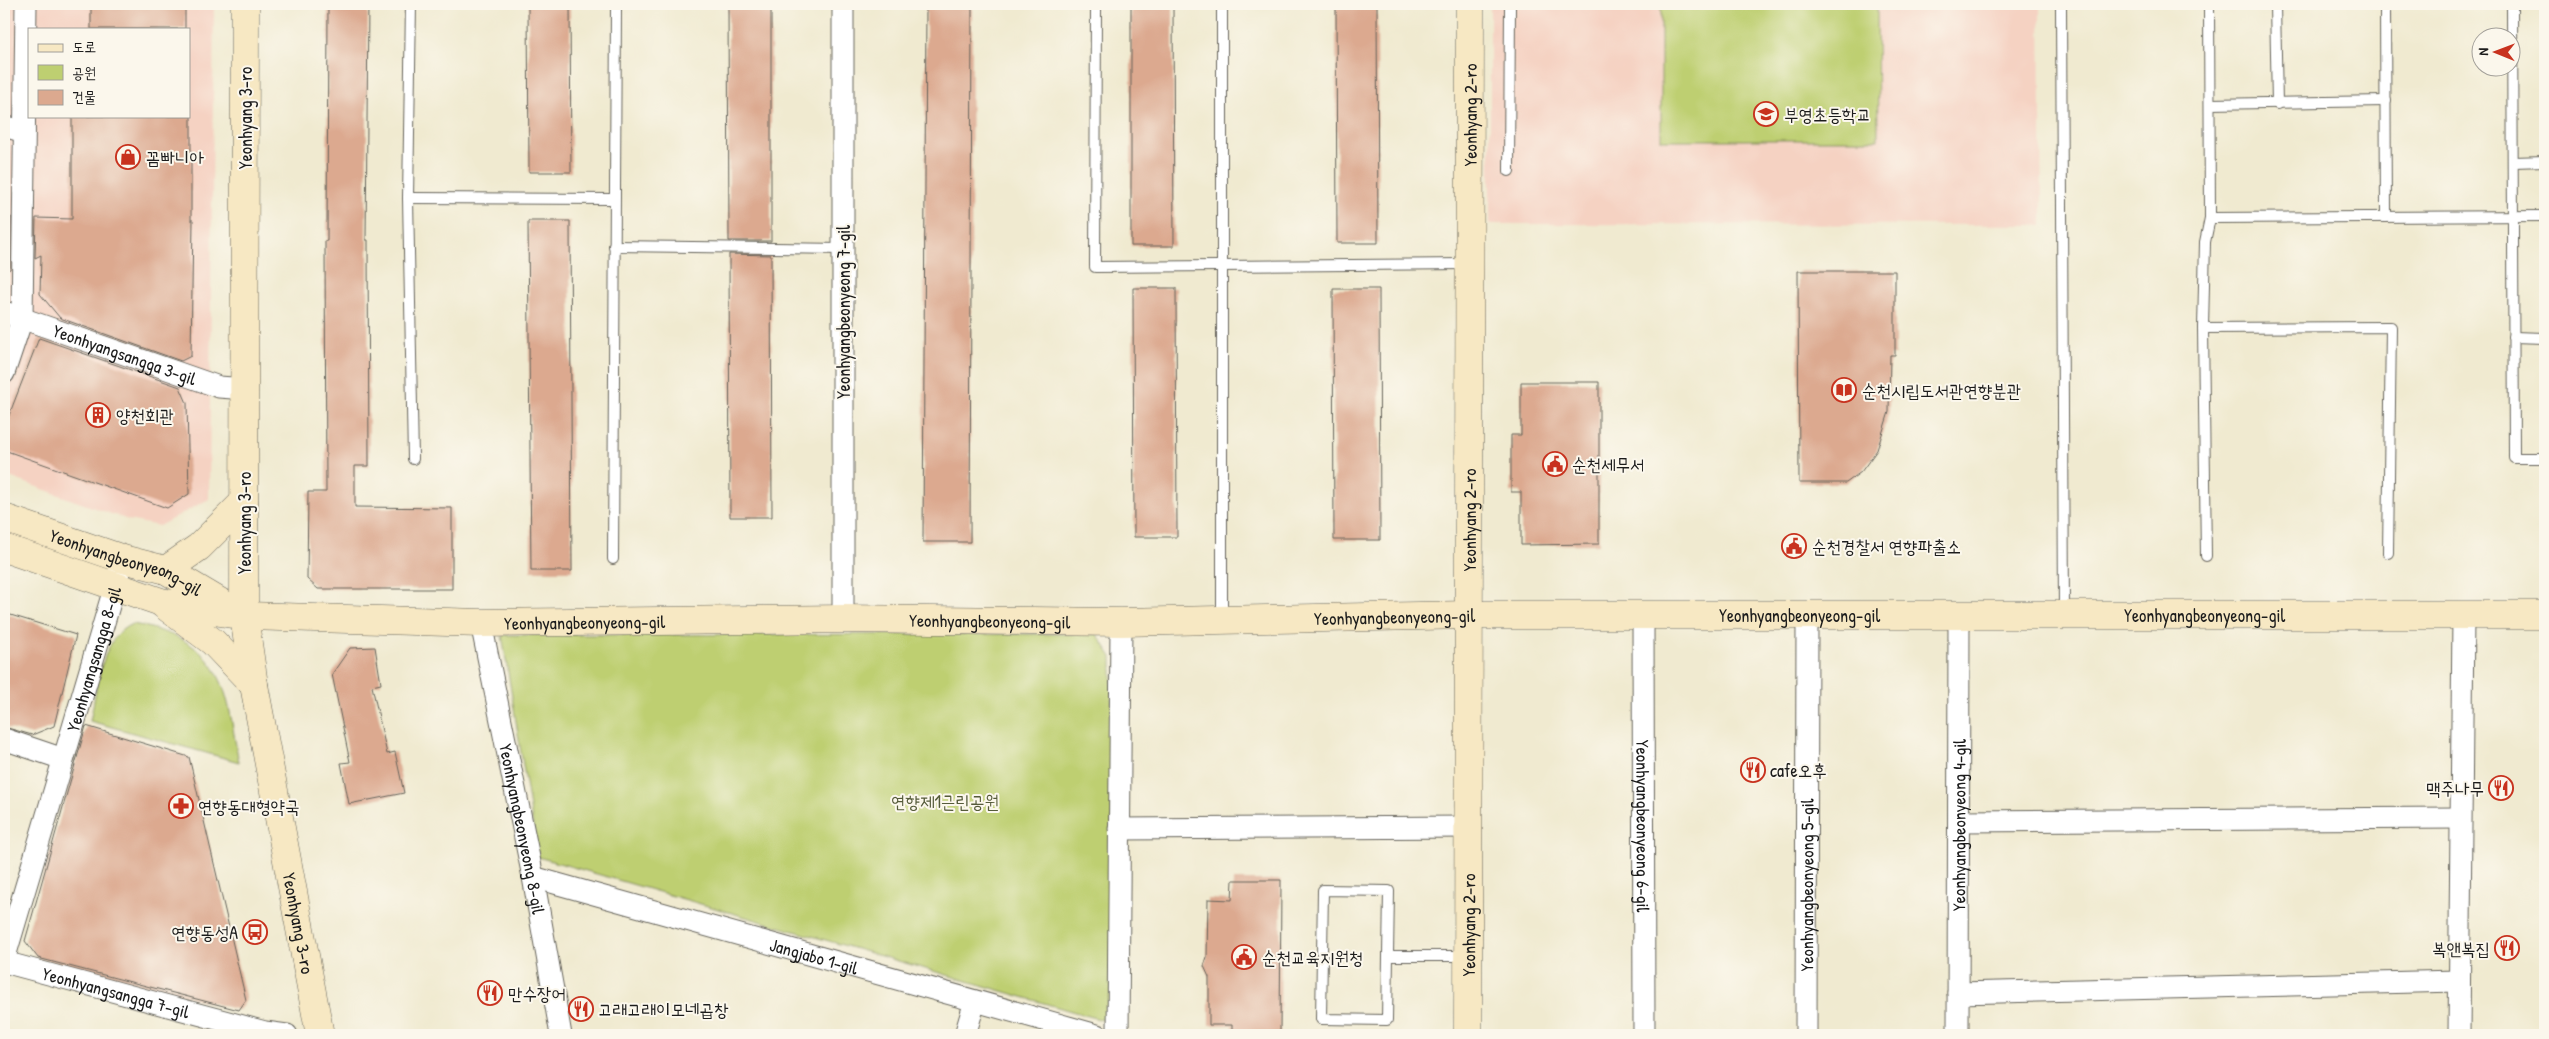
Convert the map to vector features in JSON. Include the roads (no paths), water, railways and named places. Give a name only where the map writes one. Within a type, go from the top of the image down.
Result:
[{"type":"street","points":[[4,373],[13,315],[24,132],[26,4]]},
{"type":"street","name":"Yeonhyang 3-ro","points":[[245,4],[246,389],[244,616],[254,685],[320,1035]]},
{"type":"street","name":"Yeonhyangbeonyeong 7-gil","points":[[843,4],[843,619]]},
{"type":"street","name":"Yeonhyang 2-ro","points":[[1468,1035],[1470,4]]},
{"type":"street","points":[[4,126],[24,132]]},
{"type":"street","name":"Yeonhyangsangga 3-gil","points":[[13,315],[219,387],[246,389]]},
{"type":"street","points":[[166,570],[198,547],[244,502]]},
{"type":"street","name":"Yeonhyangbeonyeong-gil","points":[[4,518],[122,559],[166,570],[244,616]]},
{"type":"street","name":"Yeonhyangbeonyeong-gil","points":[[4,548],[161,602],[244,616],[481,623],[843,619],[1121,622],[1222,618],[1469,615],[2545,616]]},
{"type":"street","name":"Yeonhyangsangga 8-gil","points":[[4,961],[122,559]]},
{"type":"street","points":[[161,602],[213,642],[254,685]]},
{"type":"street","name":"Yeonhyangbeonyeong 4-gil","points":[[1958,1035],[1959,615]]},
{"type":"street","name":"Yeonhyangbeonyeong 6-gil","points":[[1644,616],[1644,1035]]},
{"type":"street","name":"Yeonhyangbeonyeong 5-gil","points":[[1806,1035],[1807,616]]},
{"type":"street","points":[[2459,1035],[2458,981],[2463,616]]},
{"type":"street","points":[[1118,1035],[1121,622]]},
{"type":"street","name":"Yeonhyangbeonyeong 8-gil","points":[[481,623],[532,877],[561,1035]]},
{"type":"street","points":[[4,739],[63,759]]},
{"type":"street","points":[[1958,821],[2460,818]]},
{"type":"street","points":[[1119,829],[1468,827]]},
{"type":"street","name":"Jangjabo 1-gil","points":[[532,877],[1097,1035]]},
{"type":"street","name":"Yeonhyangsangga 7-gil","points":[[4,961],[265,1032],[287,1035]]},
{"type":"street","points":[[1958,993],[2458,981]]},
{"type":"street","points":[[965,1035],[975,1001]]},
{"type":"lane","points":[[411,4],[408,198],[413,459]]},
{"type":"lane","points":[[613,559],[616,4]]},
{"type":"lane","points":[[1096,4],[1095,267],[1469,264]]},
{"type":"lane","points":[[1222,4],[1222,618]]},
{"type":"lane","points":[[1509,171],[1510,4]]},
{"type":"lane","points":[[2061,4],[2064,616]]},
{"type":"lane","points":[[2206,556],[2204,242],[2210,218],[2209,4]]},
{"type":"lane","points":[[2275,4],[2277,104]]},
{"type":"lane","points":[[2385,4],[2386,217]]},
{"type":"lane","points":[[2512,4],[2514,458],[2545,458]]},
{"type":"lane","points":[[2210,104],[2386,101]]},
{"type":"lane","points":[[2513,162],[2545,161]]},
{"type":"lane","points":[[408,198],[614,199]]},
{"type":"lane","points":[[2210,218],[2545,216]]},
{"type":"lane","points":[[614,246],[843,249]]},
{"type":"lane","points":[[2204,328],[2391,327],[2388,553]]},
{"type":"lane","points":[[2513,337],[2545,338]]},
{"type":"lane","points":[[1323,890],[1389,891],[1388,956],[1387,1020],[1321,1019],[1323,890]]},
{"type":"lane","points":[[1388,956],[1468,956]]},
{"type":"place","name":"부영초등학교","points":[[1766,114]]},
{"type":"place","name":"꼼빠니아","points":[[128,157]]},
{"type":"place","name":"순천시립도서관연향분관","points":[[1844,390]]},
{"type":"place","name":"양천회관","points":[[98,415]]},
{"type":"place","name":"순천세무서","points":[[1555,464]]},
{"type":"place","name":"순천경찰서 연향파출소","points":[[1794,546]]},
{"type":"place","name":"cafe오후","points":[[1753,770]]},
{"type":"place","name":"맥주나무","points":[[2501,788]]},
{"type":"place","name":"연향동대형약국","points":[[181,806]]},
{"type":"place","name":"연향동성A","points":[[255,932]]},
{"type":"place","name":"복앤복집","points":[[2507,948]]},
{"type":"place","name":"순천교육지원청","points":[[1244,957]]},
{"type":"place","name":"만수장어","points":[[490,993]]},
{"type":"place","name":"고래고래이모네곱창","points":[[581,1009]]},
{"type":"park label","name":"연향제1근린공원","points":[[945,801]]}]
